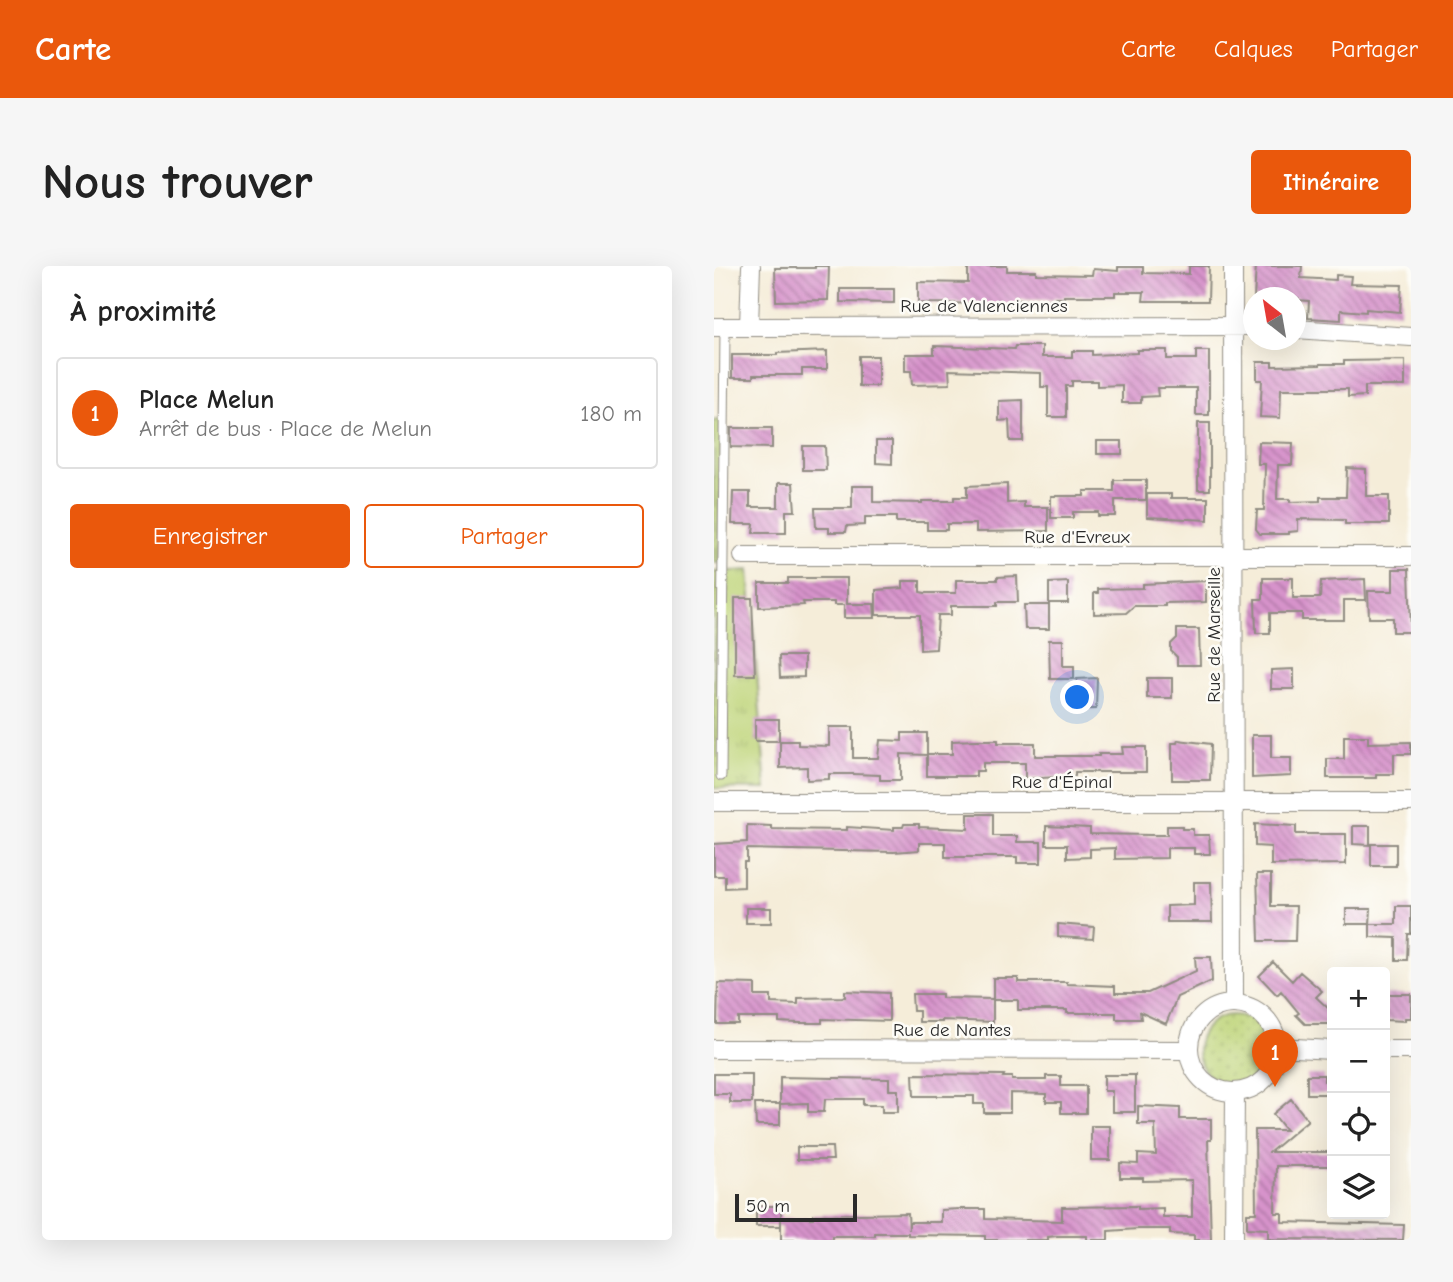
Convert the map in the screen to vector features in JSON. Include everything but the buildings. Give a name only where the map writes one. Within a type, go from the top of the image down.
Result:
[{"type":"street","points":[[749,326],[751,266]]},
{"type":"street","name":"Rue de Marseille","points":[[1233,266],[1234,1004]]},
{"type":"street","name":"Rue de Valenciennes","points":[[719,327],[1243,325]]},
{"type":"street","points":[[1306,330],[1411,337]]},
{"type":"street","name":"Rue d'Evreux","points":[[743,556],[1411,556]]},
{"type":"street","name":"Rue d'Épinal","points":[[714,802],[1411,802]]},
{"type":"street","points":[[1234,1004],[1250,1007],[1261,1014],[1275,1035],[1277,1047],[1275,1061],[1260,1083],[1235,1092],[1221,1090],[1199,1075],[1189,1050],[1191,1038],[1203,1016],[1223,1005],[1234,1004]]},
{"type":"street","points":[[1277,1047],[1327,1050]]},
{"type":"street","name":"Rue de Nantes","points":[[714,1049],[1189,1050]]},
{"type":"street","points":[[1390,1050],[1411,1050]]},
{"type":"street","points":[[1234,1240],[1235,1092]]},
{"type":"lane","points":[[719,327],[721,776]]},
{"type":"green space","points":[[714,420],[721,420],[719,563],[714,563]]},
{"type":"green space","points":[[749,570],[766,789],[714,788],[714,572]]},
{"type":"green space","points":[[1240,1015],[1253,1021],[1262,1030],[1266,1036],[1266,1064],[1258,1075],[1247,1083],[1226,1085],[1208,1075],[1200,1064],[1198,1043],[1208,1025],[1219,1017]]},
{"type":"place","name":"Place Melun","points":[[1275,1087]]}]
